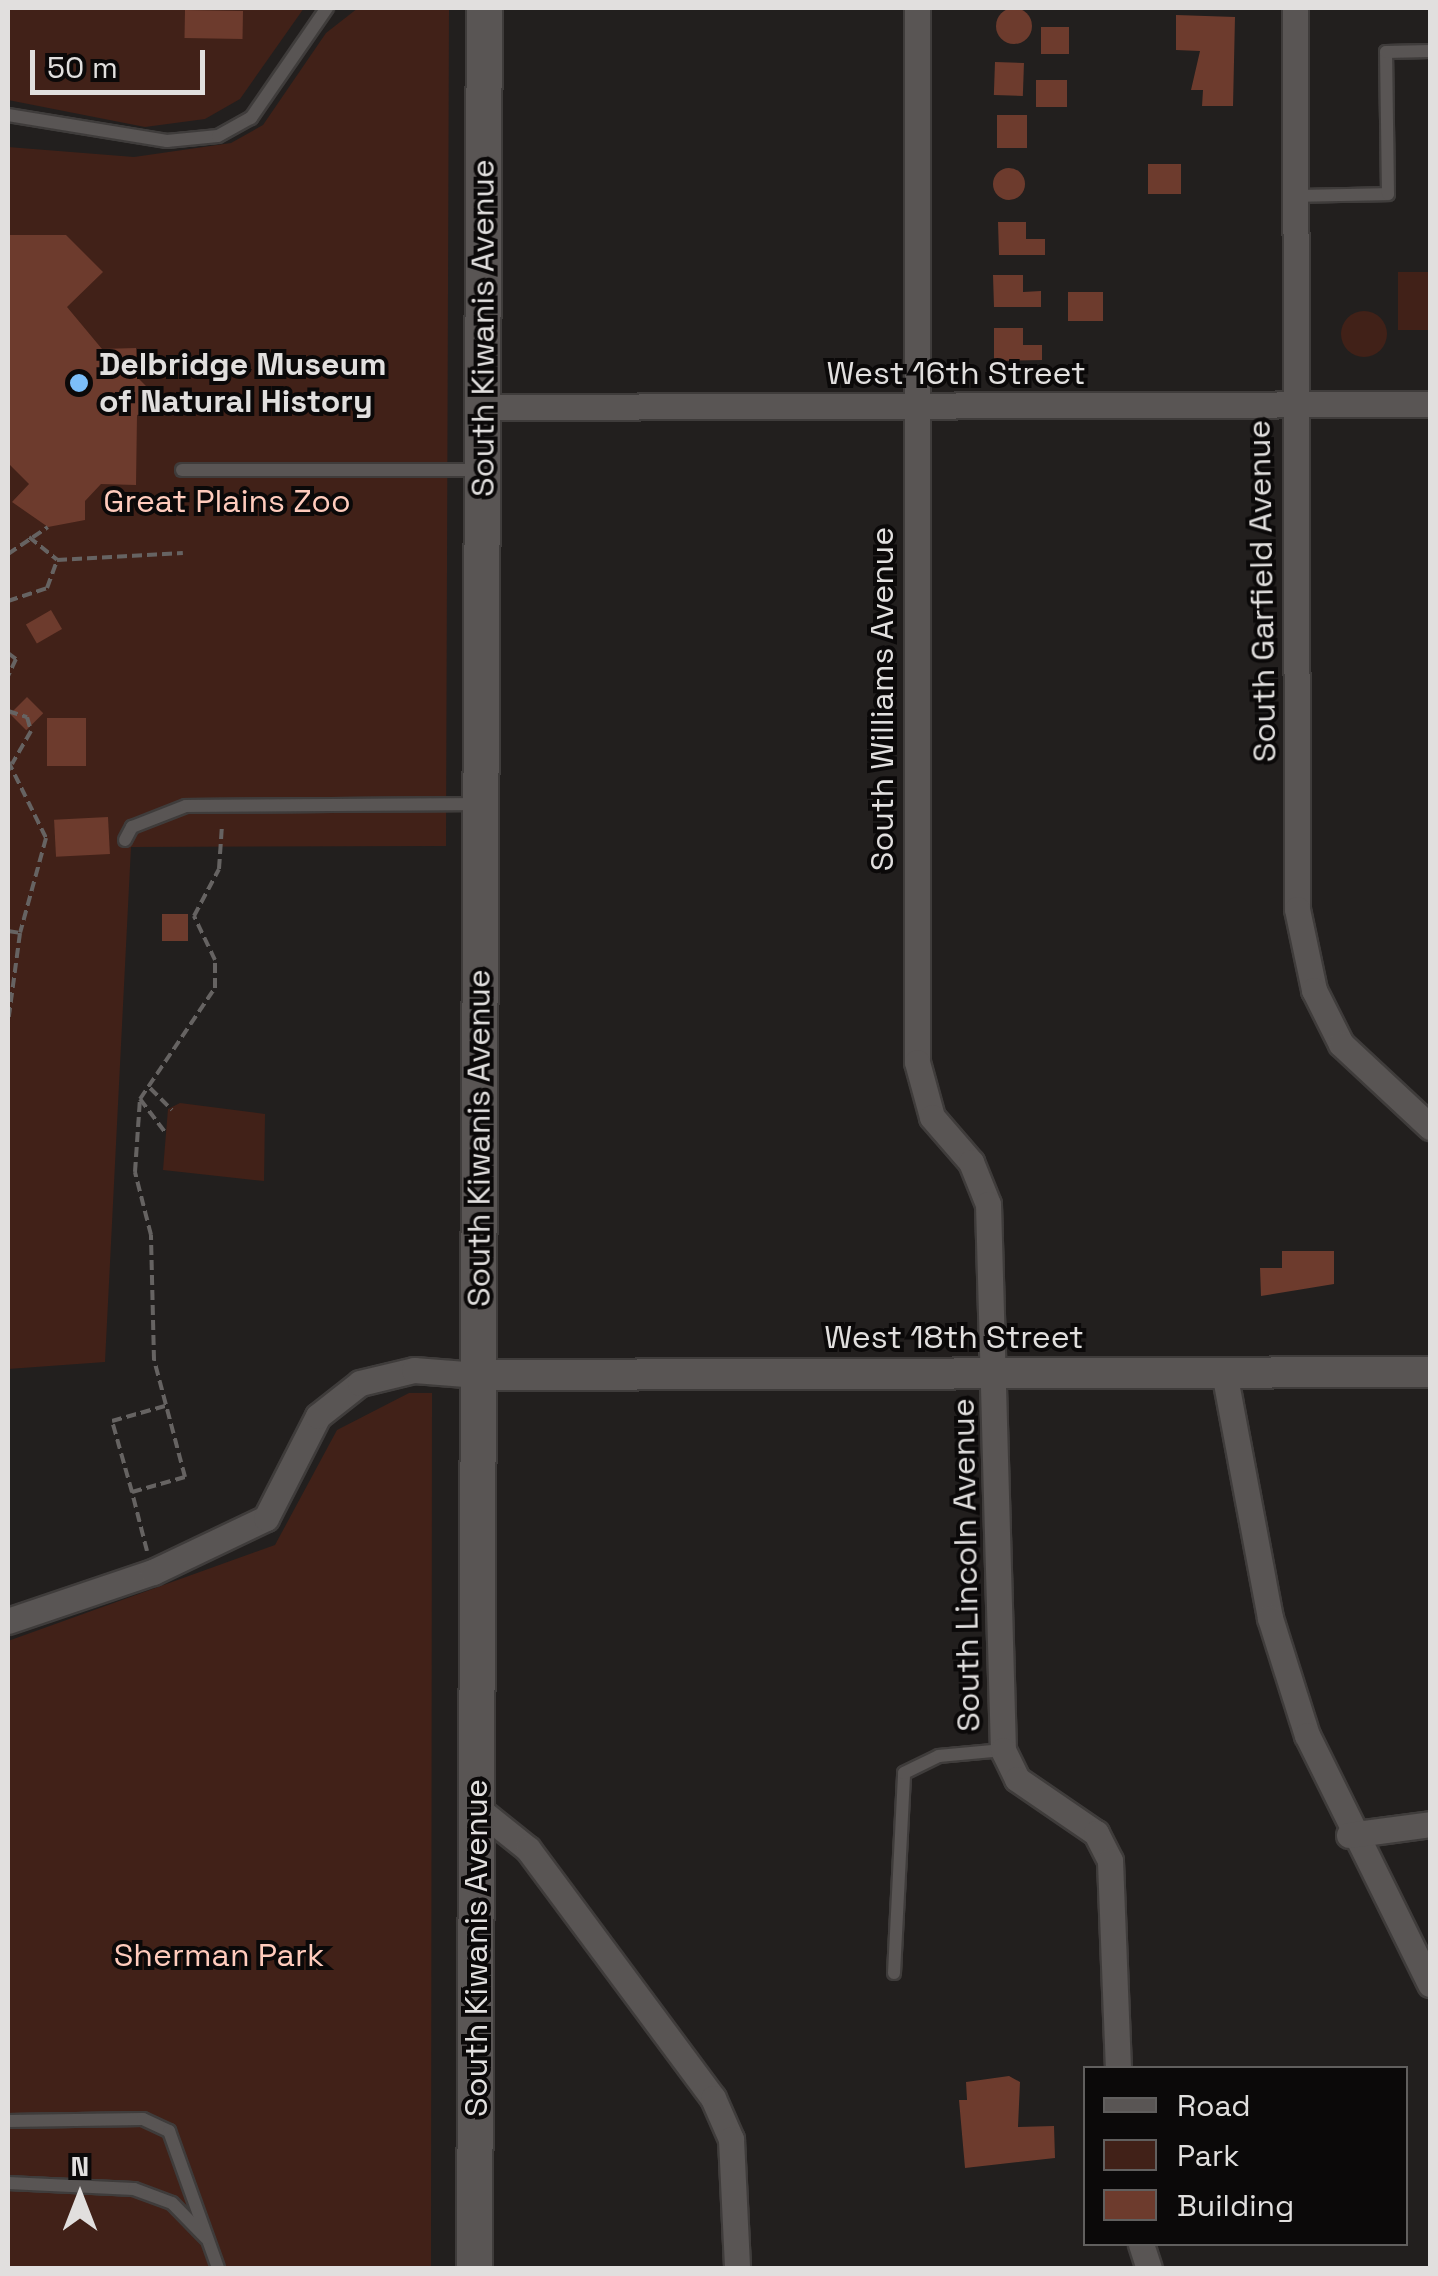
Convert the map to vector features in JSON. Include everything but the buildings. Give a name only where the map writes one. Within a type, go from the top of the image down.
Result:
[{"type":"main road","name":"South Kiwanis Avenue","points":[[474,2268],[484,8]]},
{"type":"street","name":"South Williams Avenue","points":[[917,8],[913,405],[917,1062],[932,1117],[970,1162],[988,1204],[995,1370]]},
{"type":"street","name":"South Garfield Avenue","points":[[1296,8],[1292,404],[1297,908],[1306,958],[1341,1044],[1430,1127]]},
{"type":"street","name":"West 16th Street","points":[[482,407],[1430,404]]},
{"type":"street","points":[[8,1621],[153,1572],[266,1518],[318,1416],[360,1382],[414,1370],[478,1375]]},
{"type":"street","name":"West 18th Street","points":[[478,1375],[995,1370],[1430,1372]]},
{"type":"street","name":"South Lincoln Avenue","points":[[995,1370],[1003,1750],[1018,1779],[1096,1833],[1110,1861],[1118,2066]]},
{"type":"street","points":[[1224,1372],[1270,1618],[1349,1836],[1430,1984]]},
{"type":"street","points":[[477,1808],[528,1849],[713,2098],[730,2140],[736,2268]]},
{"type":"street","points":[[1349,1836],[1430,1824]]},
{"type":"lane","points":[[8,115],[179,142],[218,136],[250,118],[327,8]]},
{"type":"lane","points":[[1294,196],[1388,194],[1386,52],[1430,51]]},
{"type":"lane","points":[[182,470],[482,470]]},
{"type":"lane","points":[[125,840],[132,828],[186,806],[481,804]]},
{"type":"lane","points":[[894,1973],[904,1772],[939,1756],[1003,1750]]},
{"type":"lane","points":[[8,2121],[157,2124],[178,2142],[218,2268]]},
{"type":"lane","points":[[8,2183],[145,2192],[172,2203],[206,2238]]},
{"type":"path","points":[[8,554],[48,528]]},
{"type":"path","points":[[29,537],[57,560],[183,553]]},
{"type":"path","points":[[8,602],[47,588],[57,560]]},
{"type":"path","points":[[8,654],[16,666],[8,676]]},
{"type":"path","points":[[8,711],[27,717],[31,731],[10,762],[46,838],[20,934],[8,1022]]},
{"type":"path","points":[[132,1492],[185,1477],[165,1406],[152,1332],[150,1235],[136,1184],[140,1099],[215,988],[215,960],[194,916],[222,861],[222,805]]},
{"type":"path","points":[[8,931],[20,934]]},
{"type":"path","points":[[150,1088],[172,1110]]},
{"type":"path","points":[[140,1099],[165,1132]]},
{"type":"path","points":[[145,1541],[112,1421],[165,1406]]},
{"type":"green space","points":[[8,8],[304,8],[240,99],[205,119],[145,127],[8,100]]},
{"type":"green space","name":"Great Plains Zoo","points":[[358,8],[449,8],[446,846],[131,847],[105,1362],[8,1369],[8,147],[134,157],[231,143],[263,125],[326,33]]},
{"type":"green space","points":[[1398,272],[1430,272],[1430,330],[1398,330]]},
{"type":"green space","points":[[1364,311],[1380,318],[1387,334],[1380,350],[1364,357],[1348,350],[1341,334],[1348,318]]},
{"type":"green space","points":[[180,1103],[265,1114],[264,1181],[163,1170],[168,1109]]},
{"type":"green space","name":"Sherman Park","points":[[409,1393],[432,1393],[431,2268],[8,2268],[8,1641],[275,1545],[337,1430]]},
{"type":"place","name":"Delbridge Museum of Natural History","points":[[79,383]]}]
